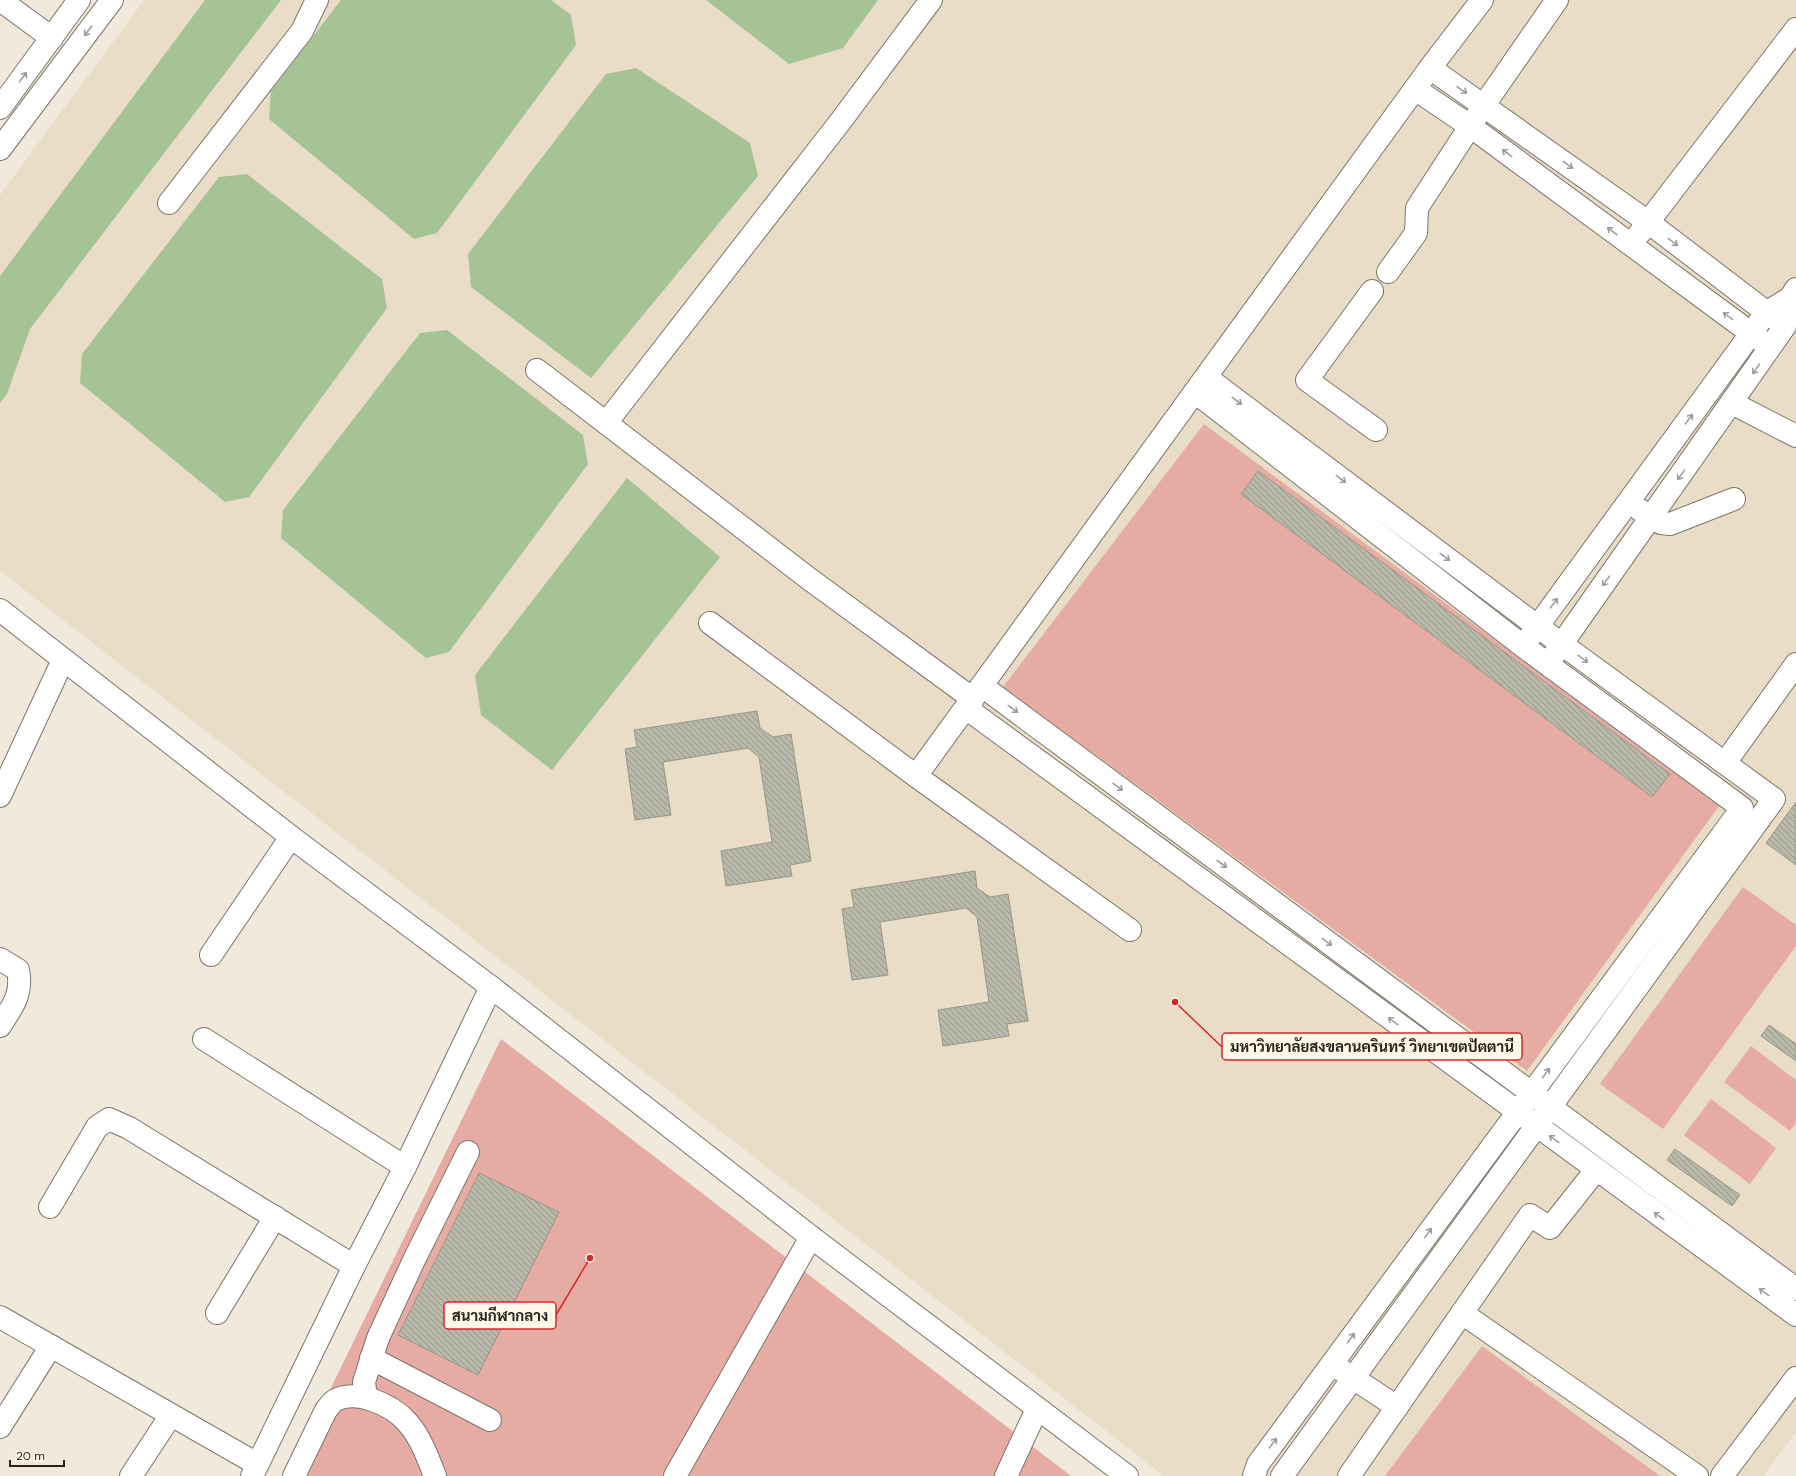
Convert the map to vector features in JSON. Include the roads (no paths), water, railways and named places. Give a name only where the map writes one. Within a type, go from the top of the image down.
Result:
[{"type":"street","points":[[0,0],[52,38]]},
{"type":"street","points":[[0,108],[80,0]]},
{"type":"street","points":[[0,149],[112,0]]},
{"type":"street","points":[[169,203],[302,31],[317,0]]},
{"type":"street","points":[[606,423],[840,122],[931,0]]},
{"type":"street","points":[[916,776],[1430,68],[1482,0]]},
{"type":"street","points":[[1388,272],[1416,233],[1417,208],[1484,104],[1556,0]]},
{"type":"street","points":[[1631,245],[1796,29]]},
{"type":"street","points":[[1430,68],[1484,104],[1648,222],[1785,326]]},
{"type":"street","points":[[1415,89],[1470,126],[1771,347]]},
{"type":"street","points":[[1372,291],[1307,380],[1376,430]]},
{"type":"street","points":[[1523,646],[1766,313],[1793,293]]},
{"type":"street","points":[[1547,664],[1785,326],[1793,293]]},
{"type":"street","points":[[537,370],[808,578],[973,698],[1531,1093],[1796,1289]]},
{"type":"street","points":[[1201,384],[1562,643],[1774,798],[1282,1476]]},
{"type":"street","points":[[1201,384],[1523,646],[1742,808],[1258,1464],[1254,1476]]},
{"type":"street","points":[[1732,403],[1796,436]]},
{"type":"street","points":[[1628,502],[1661,523],[1670,524],[1734,499]]},
{"type":"street","points":[[0,610],[291,837],[491,987],[810,1237],[1127,1476]]},
{"type":"street","points":[[710,623],[916,776],[1130,930]]},
{"type":"street","points":[[0,796],[63,660]]},
{"type":"street","points":[[1725,763],[1796,664]]},
{"type":"street","points":[[973,698],[1517,1112],[1796,1315]]},
{"type":"street","points":[[211,955],[291,837]]},
{"type":"street","points":[[0,959],[18,970],[20,982],[17,999],[0,1026]]},
{"type":"street","points":[[1622,970],[1641,982]]},
{"type":"street","points":[[0,1317],[171,1415],[254,1470],[354,1266],[405,1167],[491,987]]},
{"type":"street","points":[[204,1039],[405,1167]]},
{"type":"street","points":[[50,1207],[97,1127],[109,1119],[129,1128],[354,1266]]},
{"type":"street","points":[[366,1398],[364,1382],[378,1338],[414,1260],[468,1152]]},
{"type":"street","points":[[1349,1476],[1530,1215],[1550,1228],[1596,1170]]},
{"type":"street","points":[[217,1313],[275,1217]]},
{"type":"street","points":[[675,1476],[810,1237]]},
{"type":"street","points":[[1462,1313],[1697,1476]]},
{"type":"street","points":[[0,1427],[51,1346]]},
{"type":"street","points":[[371,1358],[490,1420]]},
{"type":"street","points":[[1332,1363],[1352,1379],[1397,1407]]},
{"type":"street","points":[[1722,1476],[1796,1378]]},
{"type":"street","points":[[294,1476],[326,1410],[333,1402],[350,1396],[366,1398],[386,1406],[395,1411],[407,1422],[425,1452],[435,1476]]},
{"type":"street","points":[[1006,1476],[1037,1409]]},
{"type":"street","points":[[131,1476],[171,1415]]},
{"type":"place","name":"มหาวิทยาลัยสงขลานครินทร์ วิทยาเขตปัตตานี","points":[[1175,1002]]},
{"type":"place","name":"สนามกีฬากลาง","points":[[590,1258]]}]
